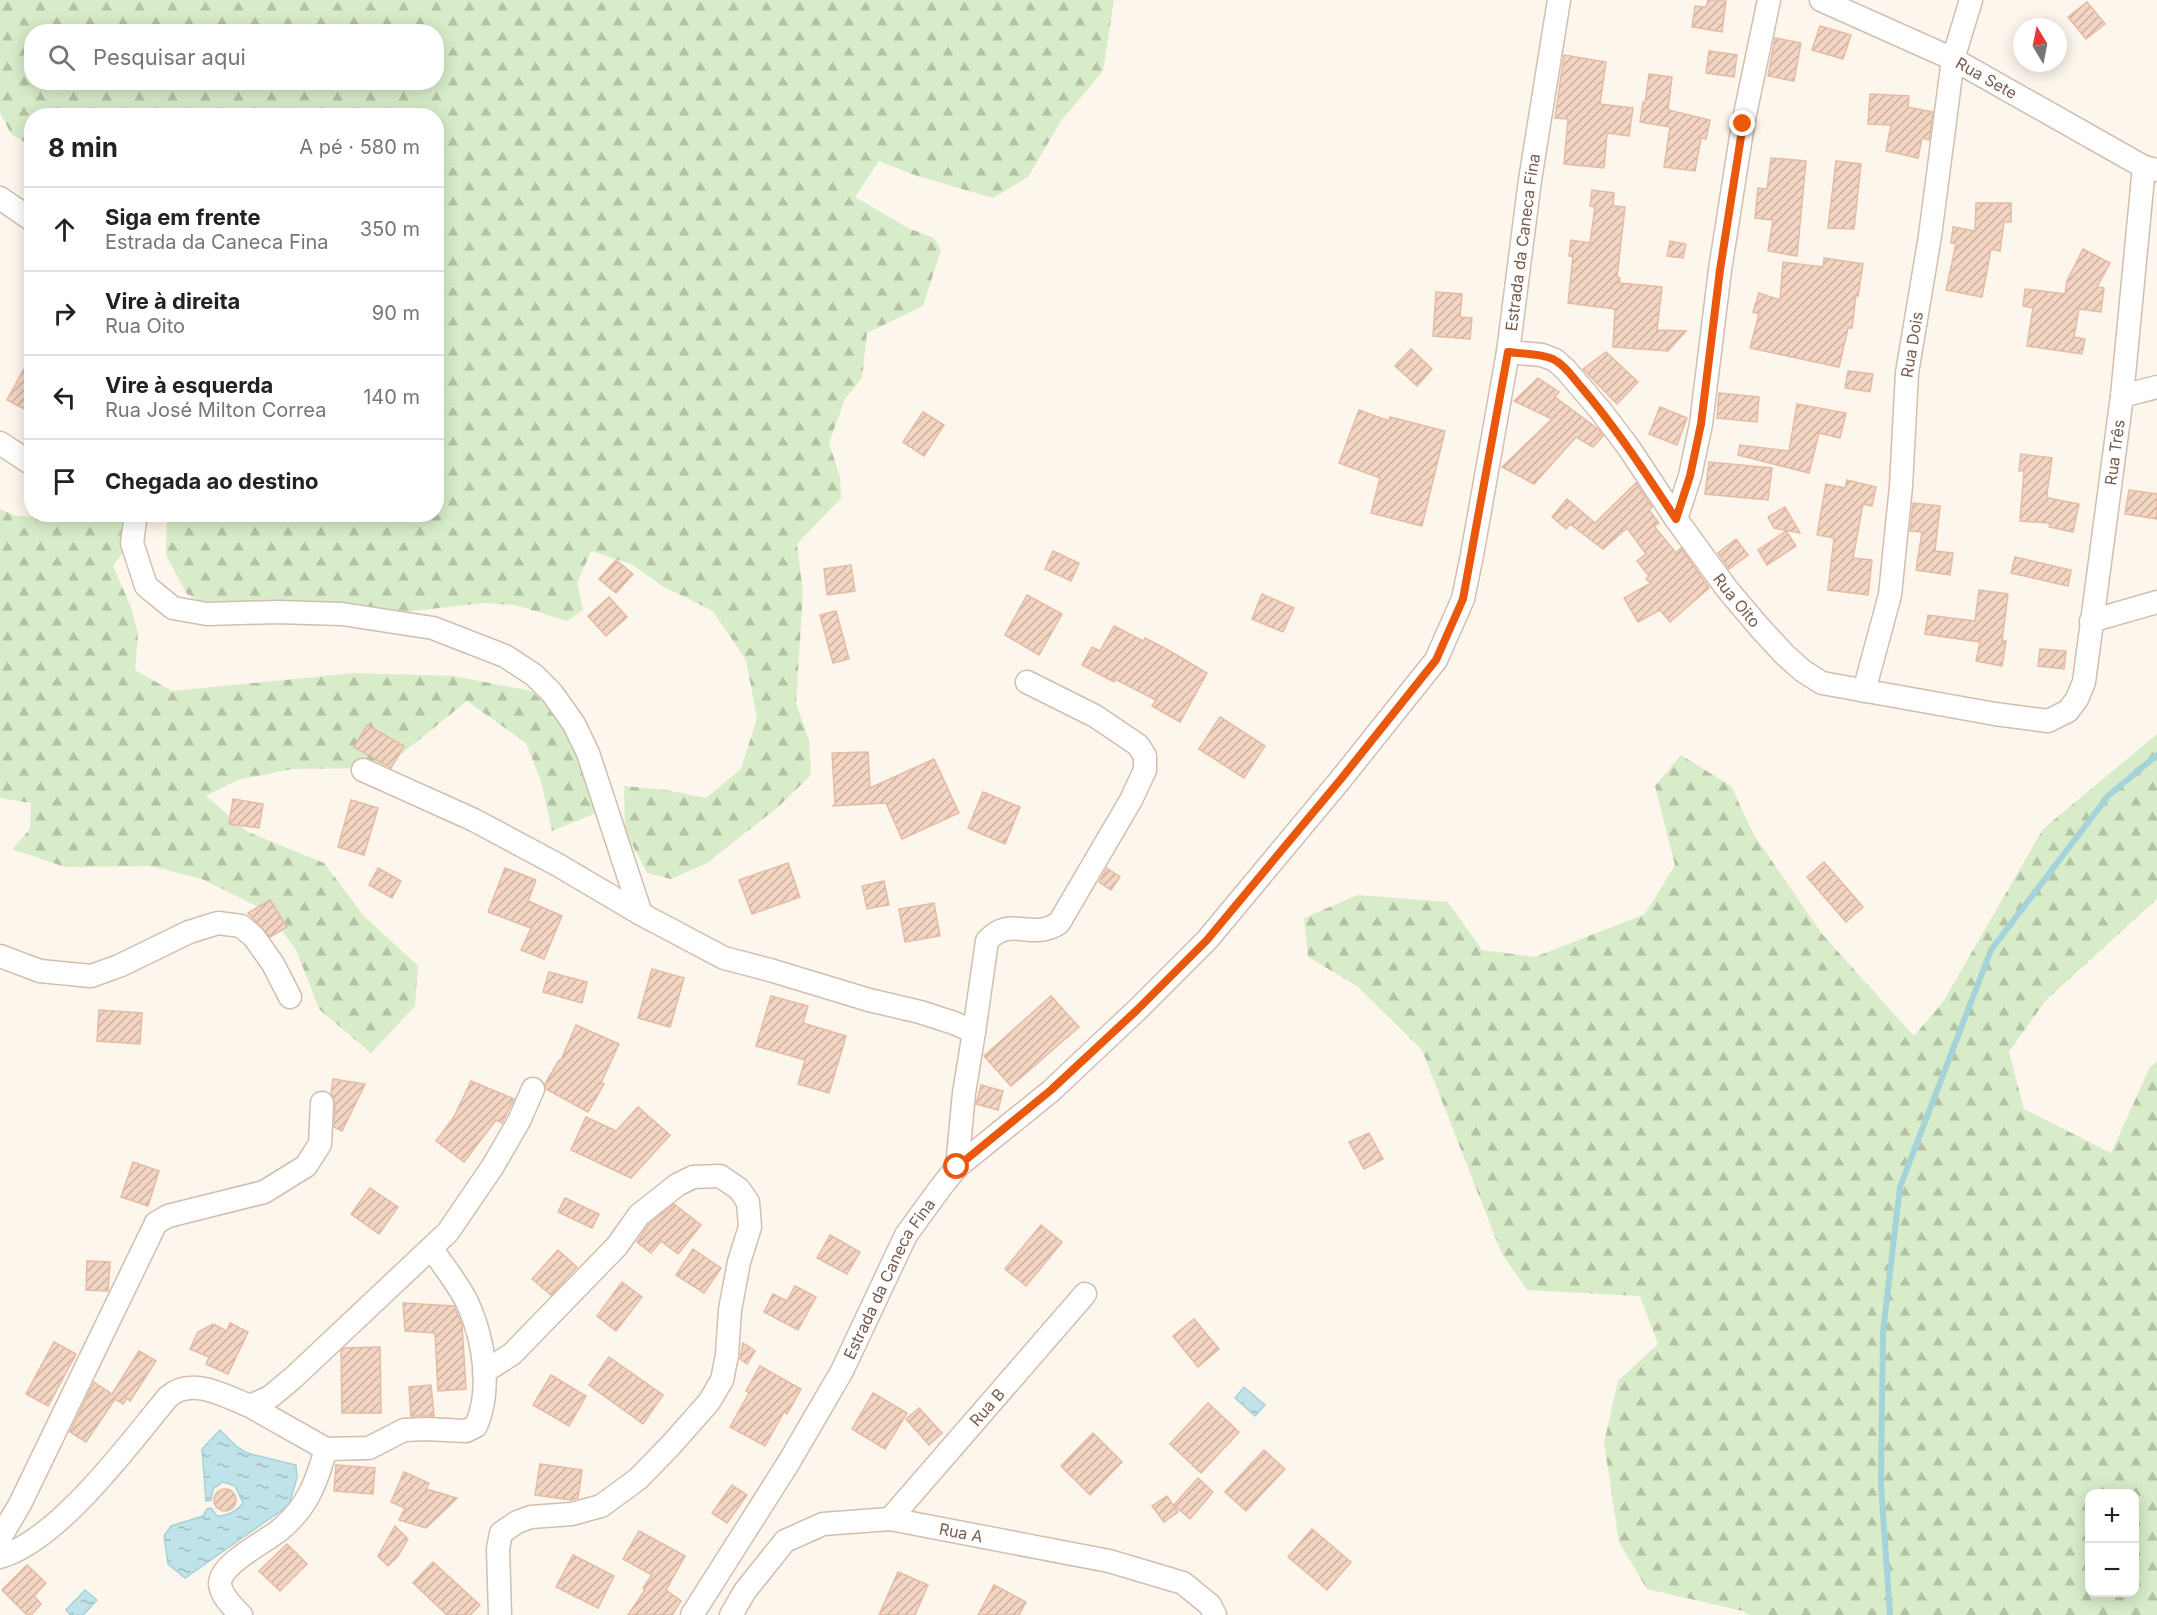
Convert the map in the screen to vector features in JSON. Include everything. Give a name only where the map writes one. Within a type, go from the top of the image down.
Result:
[{"type":"street","name":"Estrada da Caneca Fina","points":[[692,1615],[789,1462],[842,1371],[906,1235],[957,1167],[1051,1090],[1137,1010],[1207,940],[1436,660],[1463,599],[1508,352],[1530,180],[1559,0]]},
{"type":"street","points":[[1676,519],[1690,476],[1701,424],[1720,270],[1743,124],[1768,0]]},
{"type":"street","name":"Rua Sete","points":[[1821,0],[1953,59],[2151,168]]},
{"type":"street","name":"Rua Dois","points":[[1864,691],[1890,595],[1900,506],[1907,373],[1930,236],[1953,59],[1971,0]]},
{"type":"street","name":"Rua Três","points":[[2048,720],[2068,711],[2077,699],[2084,682],[2151,168]]},
{"type":"street","points":[[0,198],[24,214]]},
{"type":"street","name":"Rua Oito","points":[[1508,352],[1542,355],[1555,360],[1566,370],[1629,448],[1676,519],[1727,589],[1785,655],[1803,671],[1822,683],[1995,714],[2048,720]]},
{"type":"street","points":[[2122,396],[2157,387]]},
{"type":"street","points":[[0,443],[24,459]]},
{"type":"street","points":[[135,522],[132,543],[146,586],[173,608],[207,614],[277,612],[342,614],[433,628],[505,656],[534,675],[552,693],[574,724],[588,753],[641,914]]},
{"type":"street","points":[[2091,621],[2157,602]]},
{"type":"street","points":[[957,1167],[964,1093],[987,940],[996,931],[1006,928],[1040,931],[1059,922],[1131,800],[1145,770],[1145,756],[1138,745],[1095,716],[1027,682]]},
{"type":"street","points":[[363,770],[474,820],[724,958],[869,1000],[920,1012],[974,1032]]},
{"type":"street","points":[[0,956],[40,971],[91,976],[119,966],[189,932],[218,923],[230,924],[241,926],[254,937],[273,964],[290,997]]},
{"type":"street","points":[[250,1406],[270,1397],[293,1378],[398,1278],[432,1250],[448,1232],[493,1166],[519,1121],[533,1089]]},
{"type":"street","points":[[0,1538],[20,1504],[156,1223],[168,1216],[264,1192],[306,1166],[320,1144],[322,1103]]},
{"type":"street","points":[[484,1372],[513,1354],[617,1246],[639,1215],[677,1185],[693,1177],[720,1176],[739,1189],[748,1202],[750,1227],[738,1262],[730,1310],[726,1364],[722,1380],[709,1402],[638,1479],[602,1506],[572,1514],[531,1517],[517,1522],[501,1533],[498,1542],[500,1615]]},
{"type":"street","points":[[0,1557],[11,1554],[35,1540],[69,1511],[176,1390],[188,1387],[204,1388],[250,1406],[326,1449],[369,1448],[404,1430],[466,1431],[476,1426],[481,1414],[484,1372],[478,1330],[467,1302],[432,1250]]},
{"type":"street","name":"Rua B","points":[[890,1519],[1085,1294]]},
{"type":"street","points":[[234,1608],[220,1585],[225,1570],[281,1529],[310,1496],[326,1449]]},
{"type":"street","name":"Rua A","points":[[731,1615],[745,1591],[785,1541],[824,1524],[890,1519],[1109,1561],[1182,1583],[1210,1605],[1215,1615]]},
{"type":"green space","points":[[0,0],[1114,0],[1103,71],[1061,121],[1028,177],[993,198],[917,176],[879,161],[855,197],[908,228],[934,238],[941,250],[923,306],[867,333],[862,378],[845,399],[829,443],[840,477],[841,498],[797,544],[803,593],[796,703],[809,740],[811,775],[778,807],[707,863],[671,879],[647,873],[625,831],[624,786],[666,790],[706,798],[741,769],[757,718],[746,660],[713,611],[664,587],[631,564],[591,551],[577,583],[583,610],[567,621],[515,605],[483,603],[378,615],[280,600],[218,611],[187,594],[166,555],[167,522],[444,522],[444,108],[24,108],[24,142],[11,134],[0,112]]},
{"type":"green space","points":[[0,509],[16,516],[24,516],[24,522],[128,522],[127,547],[113,566],[131,607],[138,634],[135,670],[172,691],[354,673],[454,676],[531,691],[564,719],[596,813],[552,831],[541,781],[526,743],[467,701],[384,768],[293,769],[237,780],[206,796],[248,832],[324,863],[364,916],[418,966],[415,1006],[371,1053],[319,1009],[296,950],[272,917],[261,908],[202,879],[151,866],[65,867],[12,849],[30,829],[31,803],[0,798]]},
{"type":"green space","points":[[2157,734],[2157,899],[2046,1000],[2009,1052],[2024,1109],[2111,1153],[2150,1067],[2157,1062],[2157,1615],[1750,1615],[1743,1611],[1647,1589],[1619,1542],[1604,1443],[1618,1381],[1658,1344],[1640,1296],[1527,1290],[1501,1252],[1422,1050],[1357,986],[1308,957],[1304,918],[1358,895],[1448,902],[1482,950],[1535,957],[1645,914],[1675,865],[1655,786],[1681,755],[1731,786],[1754,835],[1822,934],[1914,1036],[1943,1002],[2043,829]]},
{"type":"water","points":[[1244,1387],[1265,1405],[1255,1416],[1235,1398]]},
{"type":"water","points":[[220,1430],[237,1447],[247,1453],[296,1465],[297,1478],[289,1505],[185,1578],[168,1564],[164,1536],[171,1526],[203,1516],[207,1509],[211,1508],[217,1516],[229,1514],[243,1503],[235,1486],[223,1482],[213,1489],[211,1500],[206,1501],[202,1449]]},
{"type":"water","points":[[85,1590],[97,1600],[83,1615],[71,1615],[66,1610]]},
{"type":"building","points":[[1708,0],[1726,0],[1722,32],[1692,27],[1695,6],[1706,7]]},
{"type":"building","points":[[2087,2],[2105,24],[2086,39],[2068,17]]},
{"type":"building","points":[[1820,26],[1851,35],[1843,59],[1812,50]]},
{"type":"building","points":[[1775,38],[1801,43],[1794,81],[1768,76]]},
{"type":"building","points":[[1709,51],[1737,55],[1734,77],[1706,73]]},
{"type":"building","points":[[1564,55],[1606,62],[1600,104],[1633,108],[1629,136],[1607,133],[1604,168],[1564,164],[1568,119],[1555,118]]},
{"type":"building","points":[[1649,74],[1672,77],[1668,110],[1710,120],[1706,139],[1701,138],[1695,171],[1664,167],[1670,127],[1640,122]]},
{"type":"building","points":[[1870,94],[1909,96],[1908,107],[1933,112],[1929,140],[1922,138],[1918,158],[1886,151],[1891,125],[1868,124]]},
{"type":"building","points":[[1771,158],[1806,161],[1797,256],[1768,251],[1773,220],[1755,218],[1758,188],[1767,189]]},
{"type":"building","points":[[1836,161],[1861,164],[1854,229],[1828,228]]},
{"type":"building","points":[[1592,190],[1614,193],[1613,206],[1625,207],[1617,277],[1620,278],[1619,283],[1662,287],[1657,330],[1686,331],[1668,351],[1613,347],[1615,309],[1568,303],[1573,257],[1569,256],[1571,240],[1590,243],[1595,207],[1590,206]]},
{"type":"building","points":[[1976,203],[2011,203],[2011,222],[2004,222],[2000,251],[1991,249],[1982,297],[1946,290],[1956,244],[1951,243],[1953,227],[1975,231]]},
{"type":"building","points":[[1670,241],[1686,244],[1683,258],[1667,256]]},
{"type":"building","points":[[2083,249],[2110,263],[2097,287],[2104,288],[2101,312],[2079,309],[2074,337],[2085,339],[2082,354],[2027,346],[2033,308],[2023,306],[2025,289],[2065,294],[2067,281]]},
{"type":"building","points":[[1824,258],[1863,264],[1852,328],[1848,328],[1839,367],[1750,348],[1759,314],[1753,312],[1759,293],[1780,300],[1783,262],[1823,267]]},
{"type":"building","points":[[1436,292],[1462,294],[1460,317],[1472,318],[1470,339],[1433,336]]},
{"type":"building","points":[[1411,349],[1432,369],[1417,386],[1395,366]]},
{"type":"building","points":[[1606,352],[1638,382],[1617,404],[1583,369]]},
{"type":"building","points":[[24,369],[24,409],[7,400]]},
{"type":"building","points":[[1848,371],[1873,374],[1870,392],[1845,388]]},
{"type":"building","points":[[1538,378],[1559,392],[1555,397],[1598,429],[1603,436],[1593,447],[1576,437],[1534,484],[1502,467],[1552,419],[1514,401]]},
{"type":"building","points":[[1719,393],[1759,397],[1757,422],[1717,418]]},
{"type":"building","points":[[1797,404],[1846,413],[1840,438],[1819,433],[1809,473],[1738,455],[1740,445],[1789,451]]},
{"type":"building","points":[[1660,407],[1687,418],[1677,445],[1649,434]]},
{"type":"building","points":[[1359,410],[1389,421],[1390,417],[1445,431],[1422,526],[1371,513],[1380,478],[1339,463]]},
{"type":"building","points":[[923,412],[944,425],[924,456],[903,442]]},
{"type":"building","points":[[2021,454],[2052,458],[2048,498],[2079,504],[2073,532],[2049,527],[2050,523],[2020,521],[2024,471],[2019,471]]},
{"type":"building","points":[[1709,462],[1772,468],[1768,500],[1705,494]]},
{"type":"building","points":[[1847,480],[1876,487],[1872,506],[1863,504],[1853,558],[1872,560],[1868,595],[1828,590],[1834,538],[1817,535],[1826,484],[1845,488]]},
{"type":"building","points":[[1636,483],[1652,507],[1649,510],[1659,523],[1654,526],[1676,553],[1681,548],[1709,588],[1670,622],[1660,610],[1638,622],[1624,598],[1651,583],[1646,579],[1649,576],[1637,561],[1646,554],[1627,528],[1603,549],[1570,524],[1566,529],[1552,517],[1567,499],[1595,523]]},
{"type":"building","points":[[2129,490],[2157,494],[2157,519],[2125,514]]},
{"type":"building","points":[[1913,503],[1940,506],[1935,551],[1953,553],[1950,575],[1916,570],[1922,532],[1910,531]]},
{"type":"building","points":[[1785,507],[1800,533],[1774,528],[1768,517]]},
{"type":"building","points":[[1786,531],[1796,546],[1767,565],[1758,550]]},
{"type":"building","points":[[1736,539],[1748,555],[1729,569],[1718,553]]},
{"type":"building","points":[[1053,551],[1079,563],[1071,581],[1045,569]]},
{"type":"building","points":[[2015,557],[2071,570],[2068,586],[2011,573]]},
{"type":"building","points":[[616,560],[633,574],[616,593],[599,579]]},
{"type":"building","points":[[851,565],[855,591],[827,595],[824,569]]},
{"type":"building","points":[[1979,590],[2008,594],[2002,641],[2006,641],[2002,666],[1976,661],[1980,642],[1925,634],[1928,615],[1975,621]]},
{"type":"building","points":[[1262,594],[1294,608],[1283,632],[1252,619]]},
{"type":"building","points":[[1027,595],[1062,614],[1039,655],[1005,635]]},
{"type":"building","points":[[609,597],[627,617],[606,636],[588,616]]},
{"type":"building","points":[[836,611],[849,659],[833,663],[820,615]]},
{"type":"building","points":[[1114,626],[1143,641],[1145,638],[1207,673],[1180,722],[1152,706],[1156,700],[1082,665],[1092,647],[1100,651]]},
{"type":"building","points":[[2040,649],[2066,651],[2064,669],[2038,666]]},
{"type":"building","points":[[1220,717],[1265,746],[1244,778],[1199,749]]},
{"type":"building","points":[[367,725],[404,746],[391,768],[354,747]]},
{"type":"building","points":[[868,752],[870,788],[934,759],[959,813],[902,839],[886,803],[833,806],[835,804],[832,753]]},
{"type":"building","points":[[983,792],[1020,807],[1005,844],[968,828]]},
{"type":"building","points":[[233,799],[263,804],[259,828],[229,824]]},
{"type":"building","points":[[351,800],[378,808],[364,855],[338,847]]},
{"type":"building","points":[[1824,862],[1863,907],[1846,922],[1807,877]]},
{"type":"building","points":[[788,863],[800,897],[752,914],[739,880]]},
{"type":"building","points":[[378,868],[401,881],[392,898],[369,885]]},
{"type":"building","points":[[505,868],[536,880],[528,901],[562,916],[544,959],[521,950],[531,928],[488,912]]},
{"type":"building","points":[[1107,868],[1120,877],[1111,890],[1099,882]]},
{"type":"building","points":[[884,881],[889,905],[867,909],[862,886]]},
{"type":"building","points":[[270,900],[287,927],[270,937],[248,913]]},
{"type":"building","points":[[934,903],[940,936],[905,942],[899,909]]},
{"type":"building","points":[[652,969],[684,978],[670,1027],[638,1018]]},
{"type":"building","points":[[549,972],[587,982],[582,1003],[543,992]]},
{"type":"building","points":[[771,996],[808,1006],[803,1023],[846,1036],[829,1093],[798,1084],[805,1060],[756,1046]]},
{"type":"building","points":[[1051,996],[1079,1027],[1011,1086],[984,1056]]},
{"type":"building","points":[[99,1010],[142,1013],[140,1044],[97,1041]]},
{"type":"building","points":[[576,1025],[619,1044],[601,1083],[604,1084],[588,1112],[546,1089],[545,1084],[561,1060]]},
{"type":"building","points":[[333,1079],[365,1084],[342,1131],[334,1127],[335,1104],[331,1093]]},
{"type":"building","points":[[471,1081],[514,1099],[502,1123],[496,1120],[464,1162],[436,1141],[454,1117]]},
{"type":"building","points":[[981,1085],[1003,1091],[998,1110],[976,1104]]},
{"type":"building","points":[[638,1107],[670,1135],[631,1178],[571,1150],[586,1117],[616,1131]]},
{"type":"building","points":[[1369,1133],[1383,1159],[1364,1169],[1349,1142]]},
{"type":"building","points":[[133,1162],[159,1171],[148,1206],[121,1197]]},
{"type":"building","points":[[370,1188],[398,1207],[379,1234],[351,1214]]},
{"type":"building","points":[[565,1198],[599,1214],[592,1228],[558,1212]]},
{"type":"building","points":[[674,1204],[701,1225],[678,1254],[661,1241],[651,1253],[637,1242],[649,1224]]},
{"type":"building","points":[[1041,1225],[1062,1242],[1026,1286],[1005,1269]]},
{"type":"building","points":[[830,1235],[860,1252],[847,1274],[817,1258]]},
{"type":"building","points":[[693,1249],[721,1268],[704,1293],[676,1275]]},
{"type":"building","points":[[558,1250],[577,1267],[551,1295],[532,1279]]},
{"type":"building","points":[[87,1261],[110,1262],[108,1291],[86,1290]]},
{"type":"building","points":[[622,1282],[642,1297],[616,1331],[597,1316]]},
{"type":"building","points":[[795,1286],[816,1297],[798,1330],[764,1312],[773,1294],[787,1301]]},
{"type":"building","points":[[403,1303],[454,1306],[462,1325],[466,1389],[438,1391],[435,1333],[405,1331]]},
{"type":"building","points":[[1194,1319],[1219,1349],[1198,1367],[1173,1336]]},
{"type":"building","points":[[230,1323],[248,1332],[228,1374],[206,1364],[209,1357],[190,1349],[198,1332],[213,1324],[227,1331]]},
{"type":"building","points":[[54,1342],[76,1354],[48,1406],[26,1394]]},
{"type":"building","points":[[743,1343],[755,1351],[747,1364],[740,1359]]},
{"type":"building","points":[[380,1347],[381,1413],[342,1413],[341,1351],[344,1348]]},
{"type":"building","points":[[139,1351],[156,1361],[130,1401],[127,1398],[123,1404],[115,1399],[86,1442],[70,1432],[94,1382],[112,1394]]},
{"type":"building","points":[[609,1357],[663,1395],[643,1424],[589,1385]]},
{"type":"building","points":[[760,1366],[801,1389],[787,1414],[784,1412],[765,1446],[730,1427],[749,1393],[746,1391]]},
{"type":"building","points":[[551,1375],[586,1396],[569,1426],[533,1405]]},
{"type":"building","points":[[431,1385],[434,1416],[411,1416],[409,1387]]},
{"type":"building","points":[[873,1393],[907,1413],[885,1449],[852,1429]]},
{"type":"building","points":[[1208,1403],[1239,1432],[1201,1473],[1170,1444]]},
{"type":"building","points":[[919,1408],[942,1433],[929,1445],[906,1419]]},
{"type":"building","points":[[1093,1433],[1122,1462],[1090,1495],[1061,1466]]},
{"type":"building","points":[[1264,1450],[1285,1469],[1246,1511],[1225,1492]]},
{"type":"building","points":[[540,1464],[582,1470],[578,1498],[571,1500],[535,1495]]},
{"type":"building","points":[[336,1465],[375,1468],[373,1494],[334,1491]]},
{"type":"building","points":[[404,1472],[429,1483],[426,1489],[457,1498],[426,1528],[399,1520],[405,1508],[391,1502]]},
{"type":"building","points":[[1198,1478],[1213,1492],[1190,1519],[1174,1505]]},
{"type":"building","points":[[732,1485],[747,1495],[727,1523],[712,1513]]},
{"type":"building","points":[[225,1489],[235,1496],[236,1500],[229,1510],[225,1511],[215,1504],[214,1500],[221,1490]]},
{"type":"building","points":[[1167,1496],[1178,1512],[1164,1522],[1152,1506]]},
{"type":"building","points":[[395,1526],[408,1539],[398,1556],[388,1566],[378,1556]]},
{"type":"building","points":[[1312,1529],[1351,1562],[1327,1590],[1288,1557]]},
{"type":"building","points":[[639,1531],[685,1556],[666,1590],[681,1601],[672,1615],[628,1615],[652,1575],[623,1559]]},
{"type":"building","points":[[287,1544],[307,1564],[280,1591],[259,1571]]},
{"type":"building","points":[[573,1555],[614,1576],[598,1608],[556,1587]]},
{"type":"building","points":[[433,1562],[480,1605],[470,1615],[447,1615],[413,1583]]},
{"type":"building","points":[[27,1565],[46,1583],[34,1596],[41,1604],[31,1615],[27,1615],[2,1590]]},
{"type":"building","points":[[898,1572],[928,1585],[915,1615],[879,1615]]},
{"type":"building","points":[[994,1585],[1026,1602],[1019,1615],[978,1615]]},
{"type":"waterway","points":[[1890,1615],[1881,1484],[1883,1332],[1900,1187],[1991,950],[2108,796],[2157,755]]},
{"type":"route","points":[[957,1167],[1051,1090],[1137,1010],[1207,940],[1436,660],[1463,599],[1508,352],[1542,355],[1555,360],[1566,370],[1629,448],[1676,519],[1690,476],[1701,424],[1720,270],[1743,124]]}]
